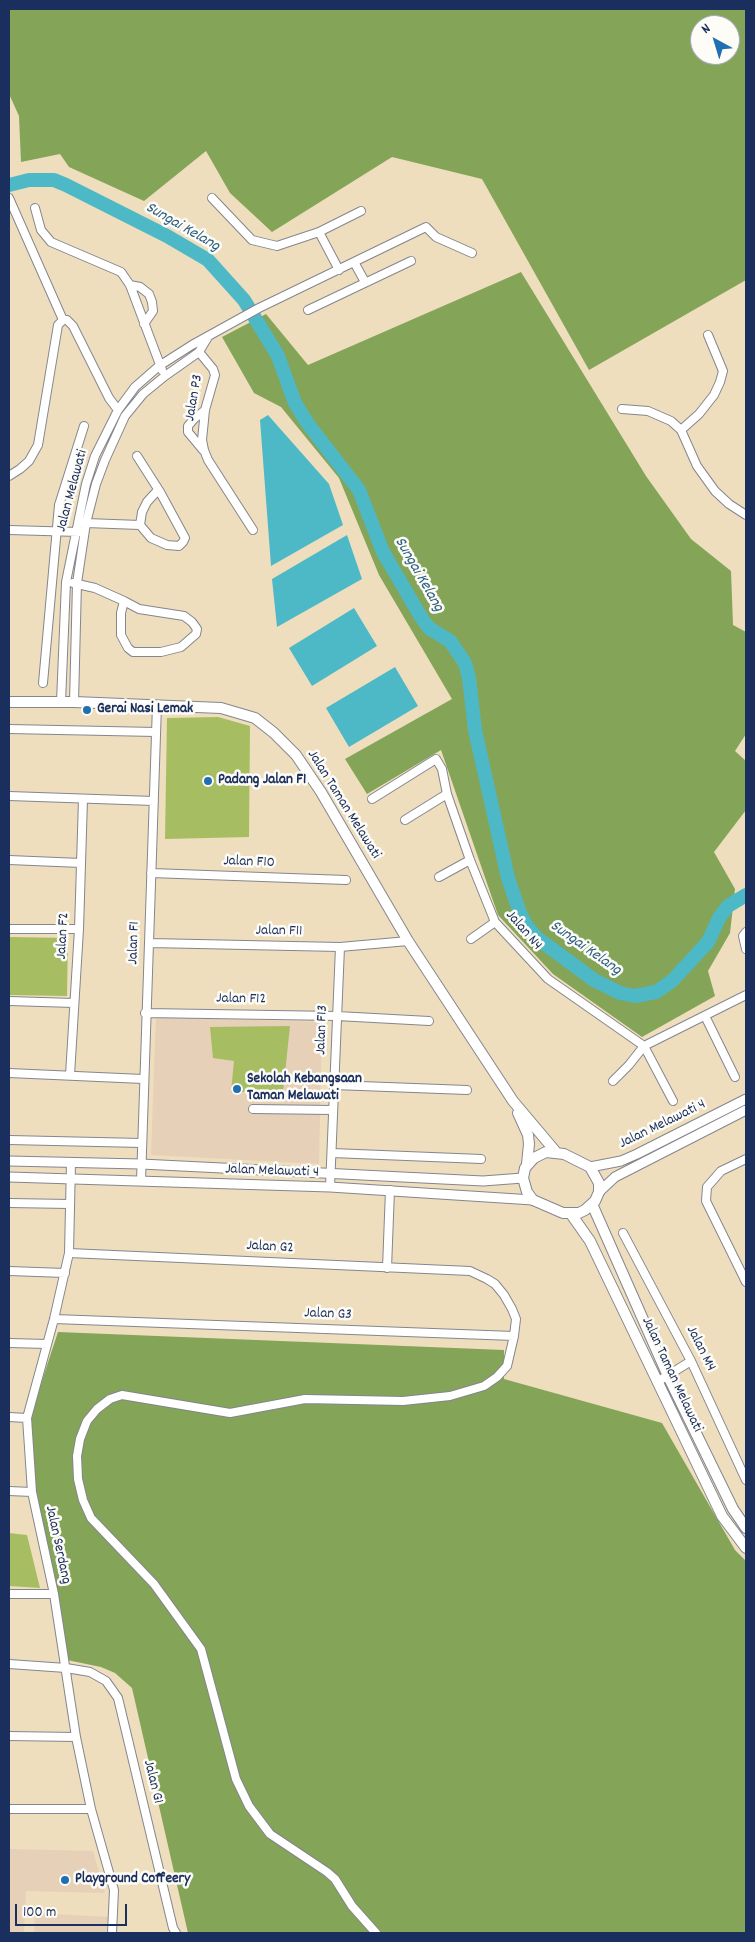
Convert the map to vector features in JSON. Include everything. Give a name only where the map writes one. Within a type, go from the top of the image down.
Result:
[{"type":"main road","name":"Jalan Taman Melawati","points":[[9,702],[74,702],[221,708],[255,718],[274,733],[296,755],[321,792],[408,941],[512,1101],[556,1152]]},
{"type":"main road","name":"Jalan Taman Melawati","points":[[512,1101],[528,1135],[528,1164]]},
{"type":"main road","points":[[556,1152],[590,1167],[599,1183],[598,1192],[592,1204],[578,1213],[563,1213],[533,1200],[524,1186],[523,1173],[528,1164],[539,1154],[556,1152]]},
{"type":"main road","name":"Jalan Taman Melawati","points":[[592,1204],[668,1376],[733,1509],[746,1528]]},
{"type":"main road","name":"Jalan Taman Melawati","points":[[571,1214],[590,1241],[722,1516],[746,1548]]},
{"type":"street","points":[[9,198],[63,320]]},
{"type":"street","points":[[212,198],[252,240],[277,246],[319,232],[361,211]]},
{"type":"street","points":[[35,208],[41,230],[52,242],[121,272],[130,285],[159,366],[165,376]]},
{"type":"street","name":"Jalan Melawati","points":[[60,702],[66,582],[86,484],[96,456],[118,410],[135,387],[159,366],[259,308],[426,227],[436,237],[472,252]]},
{"type":"street","points":[[319,232],[338,270]]},
{"type":"street","points":[[308,310],[412,261]]},
{"type":"street","points":[[354,262],[365,282]]},
{"type":"street","points":[[130,285],[140,287],[148,294],[152,302],[153,311],[144,324]]},
{"type":"street","points":[[63,320],[67,320],[73,326],[109,398],[118,410]]},
{"type":"street","points":[[9,476],[29,462],[38,445],[58,325],[63,320]]},
{"type":"street","points":[[682,430],[699,414],[714,395],[720,382],[723,370],[708,335]]},
{"type":"street","name":"Jalan Melawati","points":[[74,702],[77,583],[84,532],[96,484],[125,416],[144,394],[198,352],[209,336]]},
{"type":"street","name":"Jalan P3","points":[[198,352],[213,369],[215,375],[205,410],[202,440],[204,450],[208,460],[253,530]]},
{"type":"street","points":[[622,409],[648,411],[671,421],[682,430],[697,466],[715,491],[729,504],[746,515]]},
{"type":"street","points":[[204,450],[188,432],[188,426],[194,418],[205,410]]},
{"type":"street","points":[[43,683],[59,505],[84,426]]},
{"type":"street","points":[[137,456],[158,490],[185,538],[179,546],[167,545],[151,538],[140,524],[142,512],[147,502],[158,490]]},
{"type":"street","points":[[86,523],[140,524]]},
{"type":"street","points":[[9,530],[84,532]]},
{"type":"street","points":[[66,582],[95,588],[124,601],[139,609],[184,616],[197,629],[196,634],[181,647],[161,652],[133,652],[128,648],[121,636],[121,613],[124,601]]},
{"type":"street","name":"Jalan F1","points":[[141,1181],[145,1013],[150,943],[157,705]]},
{"type":"street","points":[[9,729],[156,732]]},
{"type":"street","name":"Jalan N4","points":[[372,799],[436,759],[442,769],[447,794],[470,860],[495,922],[548,979],[644,1046]]},
{"type":"street","points":[[405,820],[447,794]]},
{"type":"street","points":[[9,796],[154,800]]},
{"type":"street","name":"Jalan F2","points":[[70,1075],[79,929],[83,799]]},
{"type":"street","points":[[9,860],[81,863]]},
{"type":"street","points":[[439,877],[470,860]]},
{"type":"street","name":"Jalan F10","points":[[151,873],[346,880]]},
{"type":"street","points":[[470,939],[495,922]]},
{"type":"street","points":[[9,929],[79,929]]},
{"type":"street","points":[[746,932],[743,936],[746,949]]},
{"type":"street","name":"Jalan F11","points":[[150,943],[340,947],[408,941]]},
{"type":"street","name":"Jalan F13","points":[[330,1187],[340,947]]},
{"type":"street","points":[[612,1081],[629,1065],[644,1046],[746,995]]},
{"type":"street","points":[[9,1001],[74,1003]]},
{"type":"street","name":"Jalan F12","points":[[145,1013],[337,1016],[429,1021]]},
{"type":"street","points":[[705,1016],[734,1077]]},
{"type":"street","points":[[644,1046],[673,1101]]},
{"type":"street","points":[[9,1073],[143,1079]]},
{"type":"street","points":[[334,1085],[467,1090]]},
{"type":"street","name":"Jalan Melawati 4","points":[[590,1167],[621,1161],[746,1100]]},
{"type":"street","points":[[254,1109],[333,1110]]},
{"type":"street","name":"Jalan Melawati 4","points":[[598,1192],[615,1177],[746,1110]]},
{"type":"street","points":[[9,1140],[142,1143]]},
{"type":"street","points":[[332,1153],[481,1159]]},
{"type":"street","points":[[746,1159],[721,1172],[706,1187],[706,1201],[742,1266],[746,1282]]},
{"type":"street","name":"Jalan Melawati 4","points":[[9,1161],[141,1164],[483,1182],[523,1178]]},
{"type":"street","name":"Jalan Serdang","points":[[71,1162],[69,1253],[28,1418],[32,1492],[54,1594],[76,1737],[91,1808],[114,1890],[112,1933]]},
{"type":"street","name":"Jalan Melawati 4","points":[[9,1178],[330,1187],[533,1200]]},
{"type":"street","points":[[387,1268],[390,1190]]},
{"type":"street","points":[[9,1203],[70,1204]]},
{"type":"street","name":"Jalan M4","points":[[623,1233],[691,1361],[746,1480]]},
{"type":"street","name":"Jalan G2","points":[[69,1253],[470,1272],[487,1279],[504,1294],[516,1319],[514,1336]]},
{"type":"street","points":[[9,1271],[65,1273]]},
{"type":"street","name":"Jalan G3","points":[[54,1319],[514,1336]]},
{"type":"street","points":[[376,1933],[352,1906],[335,1880],[327,1872],[270,1834],[248,1806],[236,1779],[201,1649],[154,1584],[91,1518],[83,1500],[78,1479],[77,1456],[80,1439],[87,1421],[97,1409],[110,1399],[122,1394],[230,1413],[305,1399],[403,1401],[450,1396],[484,1386],[497,1376],[507,1366],[514,1336]]},
{"type":"street","points":[[9,1343],[47,1344]]},
{"type":"street","points":[[657,1382],[691,1361]]},
{"type":"street","points":[[9,1417],[28,1418]]},
{"type":"street","points":[[9,1491],[32,1492]]},
{"type":"street","points":[[9,1594],[54,1594]]},
{"type":"street","name":"Jalan G1","points":[[9,1664],[66,1668],[90,1672],[106,1681],[118,1698],[173,1928],[176,1933]]},
{"type":"street","points":[[9,1736],[76,1737]]},
{"type":"street","points":[[9,1809],[91,1808]]},
{"type":"shaded area","name":"Sekolah Kebangsaan Taman Melawati","points":[[156,1017],[322,1022],[319,1164],[151,1155]]},
{"type":"shaded area","points":[[9,1849],[93,1851],[105,1893],[26,1891],[24,1933],[9,1933]]},
{"type":"shaded area","points":[[35,1913],[108,1917],[106,1933],[34,1933]]},
{"type":"green space","points":[[9,9],[746,9],[746,280],[589,370],[482,179],[392,157],[272,232],[230,193],[206,151],[144,201],[69,167],[60,154],[21,162],[19,116],[9,94]]},
{"type":"green space","points":[[521,272],[646,476],[691,539],[731,571],[733,625],[746,632],[746,734],[735,751],[746,761],[746,810],[714,852],[735,889],[730,933],[708,971],[715,996],[642,1037],[553,974],[498,915],[441,750],[367,794],[345,759],[452,699],[379,575],[339,478],[281,407],[254,393],[222,337],[266,314],[308,365]]},
{"type":"green space","name":"Padang Jalan F1","points":[[218,717],[250,726],[249,837],[165,839],[167,718]]},
{"type":"green space","points":[[9,937],[68,938],[67,996],[9,995]]},
{"type":"green space","points":[[290,1026],[283,1092],[231,1092],[234,1061],[213,1058],[210,1027]]},
{"type":"green space","points":[[58,1332],[504,1350],[504,1379],[662,1423],[735,1550],[746,1561],[746,1933],[188,1933],[132,1688],[115,1673],[101,1667],[67,1660],[32,1489],[28,1423]]},
{"type":"green space","points":[[9,1533],[27,1535],[40,1588],[9,1586]]},
{"type":"water","points":[[268,415],[329,484],[343,525],[271,566],[260,420]]},
{"type":"water","points":[[347,535],[362,579],[277,627],[272,579]]},
{"type":"water","points":[[354,608],[377,646],[312,686],[289,648]]},
{"type":"water","points":[[395,667],[418,706],[349,747],[326,708]]},
{"type":"waterway","name":"Sungai Kelang","points":[[9,185],[29,180],[54,180],[66,185],[167,236],[208,260],[244,300],[278,356],[295,403],[308,424],[359,490],[383,552],[421,617],[429,628],[450,641],[465,663],[469,678],[475,730],[508,878],[520,913],[526,925],[537,938],[594,980],[620,993],[635,996],[656,992],[672,981],[708,942],[719,918],[728,906],[746,895]]},
{"type":"place","name":"Gerai Nasi Lemak","points":[[87,710]]},
{"type":"place","name":"Padang Jalan F1","points":[[208,781]]},
{"type":"place","name":"Sekolah Kebangsaan Taman Melawati","points":[[237,1089]]},
{"type":"place","name":"Playground Coffeery","points":[[65,1880]]}]
